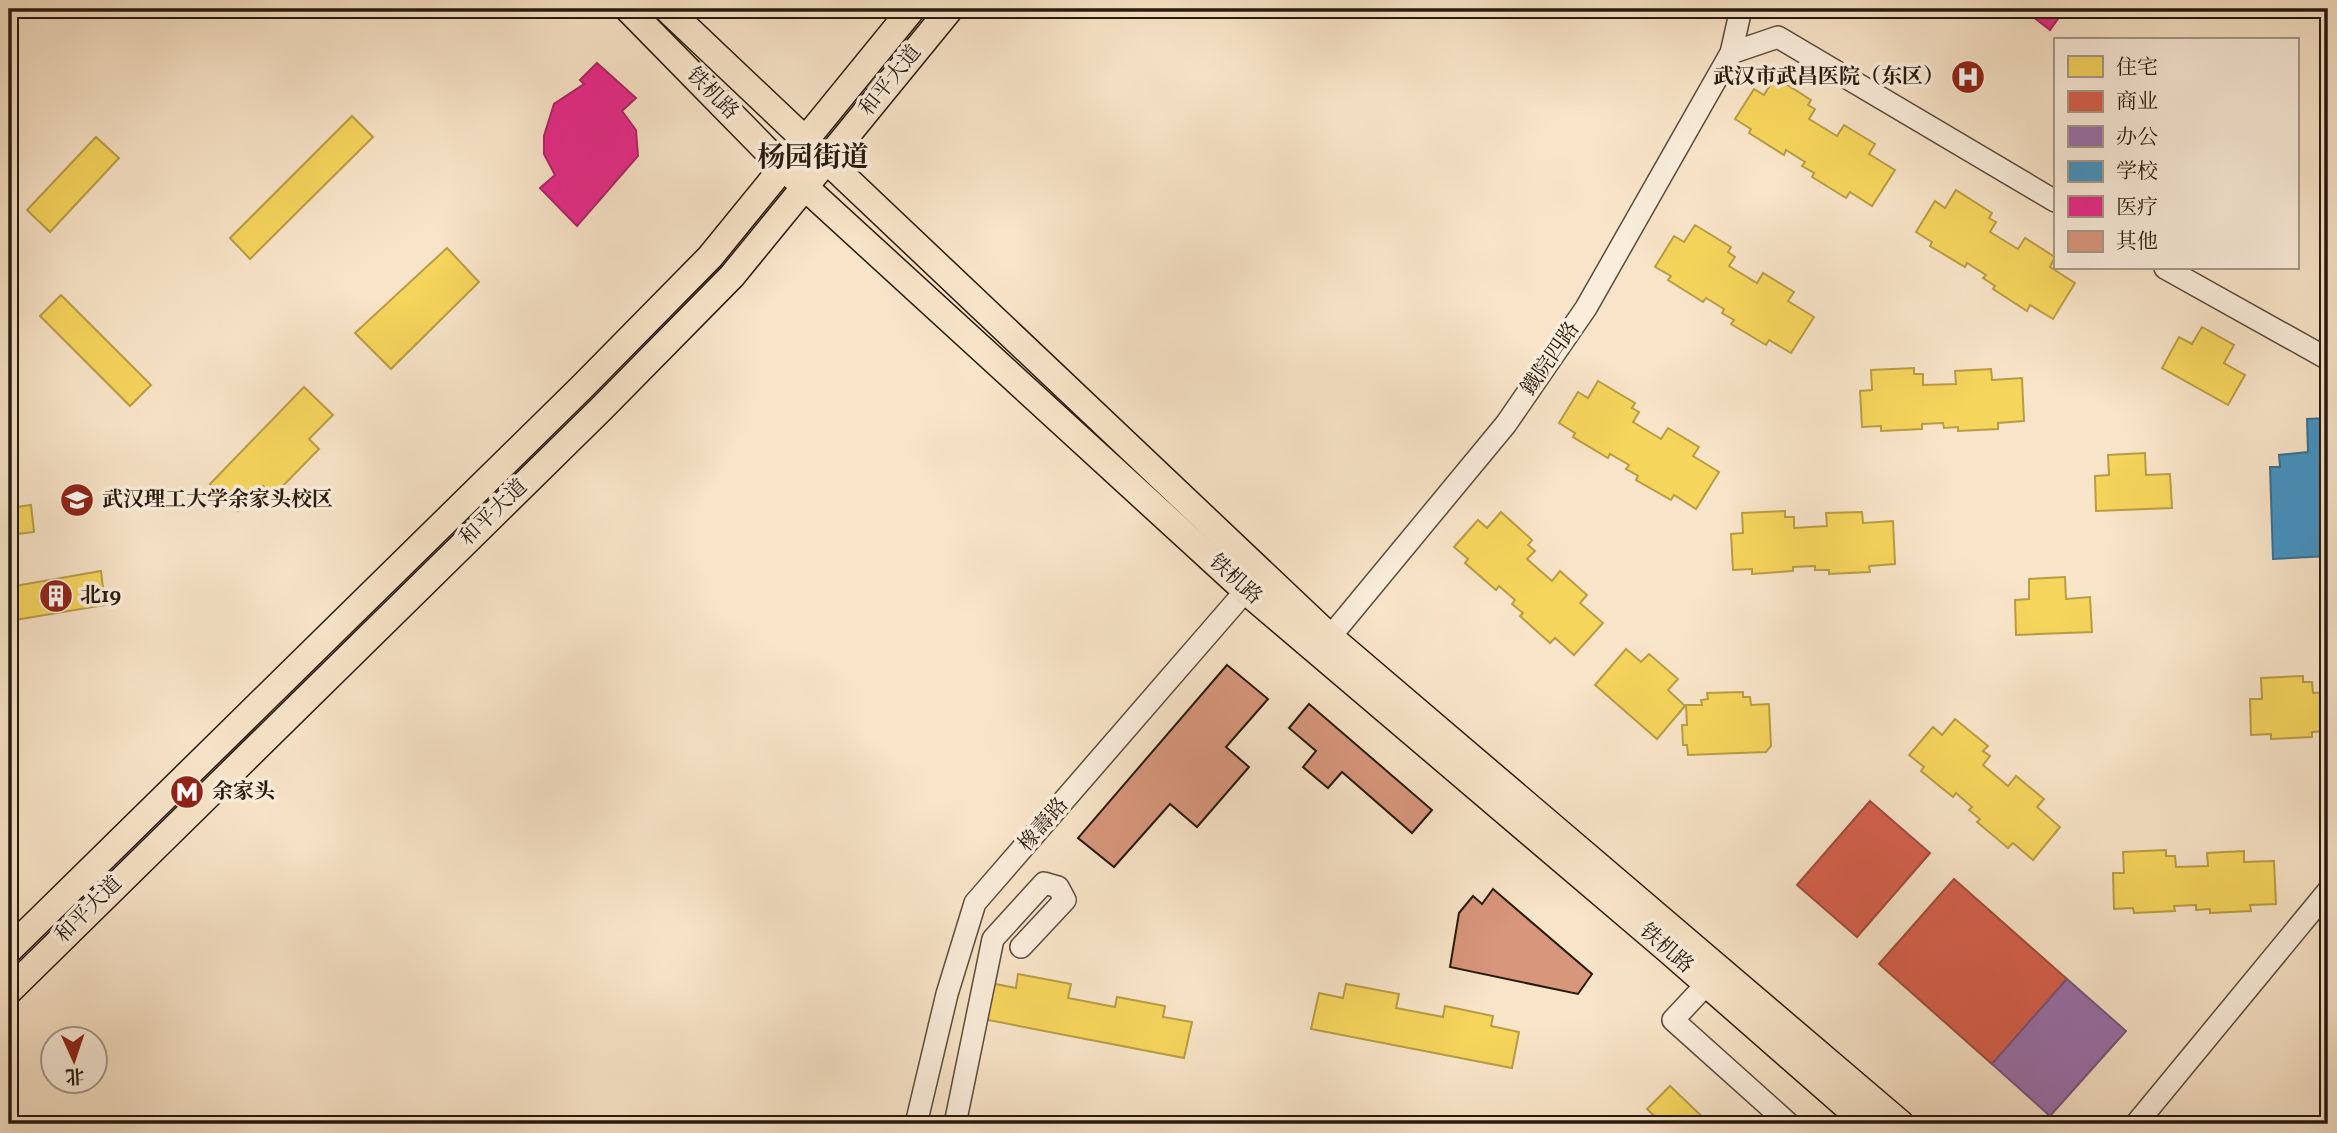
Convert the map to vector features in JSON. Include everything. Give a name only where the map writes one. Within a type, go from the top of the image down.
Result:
[{"type":"main road","name":"铁机路","points":[[628,9],[783,167],[1254,582],[1713,978],[1901,1124]]},
{"type":"main road","name":"铁机路","points":[[667,9],[826,160],[1254,582],[1330,636],[1713,978],[1867,1124]]},
{"type":"main road","name":"和平大道","points":[[9,950],[582,387],[710,257],[912,9]]},
{"type":"main road","name":"和平大道","points":[[9,991],[602,408],[732,276],[950,9]]},
{"type":"street","name":"鐵院四路","points":[[1330,636],[1506,424],[1586,308],[1731,53],[1741,9]]},
{"type":"street","points":[[1731,53],[1778,37],[2054,200]]},
{"type":"street","points":[[2169,270],[2328,359]]},
{"type":"street","name":"橡壽路","points":[[916,1124],[947,994],[975,903],[1254,582]]},
{"type":"street","points":[[955,1124],[993,939],[1044,883],[1058,887],[1065,900],[1021,947]]},
{"type":"street","points":[[2136,1124],[2328,891]]},
{"type":"street","points":[[1713,978],[1673,1020],[1789,1124]]},
{"type":"building: 住宅","points":[[1775,77],[1811,100],[1808,105],[1815,109],[1809,119],[1837,136],[1844,125],[1875,144],[1869,154],[1895,170],[1872,206],[1850,192],[1846,198],[1812,177],[1814,173],[1802,166],[1805,162],[1786,150],[1784,155],[1749,133],[1751,129],[1735,119],[1754,89],[1764,95]]},
{"type":"building: 住宅","points":[[352,116],[373,137],[250,259],[230,238]]},
{"type":"building: 住宅","points":[[96,137],[119,158],[50,232],[27,210]]},
{"type":"building: 住宅","points":[[1956,190],[1992,213],[1989,218],[1996,222],[1990,232],[2018,249],[2025,238],[2054,256],[2050,267],[2075,283],[2053,319],[2030,305],[2027,311],[1993,289],[1995,286],[1983,278],[1986,275],[1967,263],[1965,267],[1930,246],[1932,242],[1916,232],[1935,201],[1945,208]]},
{"type":"building: 住宅","points":[[1695,225],[1731,247],[1728,252],[1735,257],[1729,266],[1757,283],[1763,273],[1794,292],[1788,301],[1814,317],[1791,353],[1769,340],[1766,345],[1731,324],[1734,320],[1722,313],[1724,309],[1706,298],[1703,302],[1668,280],[1671,276],[1655,267],[1674,236],[1684,242]]},
{"type":"building: 住宅","points":[[447,248],[479,282],[391,369],[355,333]]},
{"type":"building: 住宅","points":[[61,295],[151,385],[130,406],[40,316]]},
{"type":"building: 住宅","points":[[2202,327],[2234,345],[2224,363],[2245,375],[2228,405],[2162,368],[2179,337],[2192,344]]},
{"type":"building: 住宅","points":[[1914,368],[1914,374],[1923,374],[1923,385],[1956,384],[1955,371],[1991,369],[1992,380],[2022,378],[2024,421],[1998,423],[1998,429],[1958,431],[1958,427],[1944,428],[1943,423],[1922,424],[1922,429],[1881,431],[1881,426],[1862,427],[1860,391],[1872,390],[1871,370]]},
{"type":"building: 住宅","points":[[1598,381],[1635,403],[1632,408],[1639,412],[1633,422],[1661,439],[1668,428],[1699,447],[1693,456],[1719,472],[1696,509],[1674,495],[1671,500],[1636,480],[1638,476],[1626,469],[1629,465],[1610,454],[1608,458],[1573,437],[1575,433],[1559,423],[1578,392],[1588,398]]},
{"type":"building: 住宅","points":[[304,387],[333,415],[309,439],[319,449],[273,496],[263,486],[238,511],[210,484]]},
{"type":"building: 住宅","points":[[2145,453],[2146,475],[2170,474],[2172,508],[2096,511],[2095,476],[2109,475],[2108,455]]},
{"type":"building: 住宅","points":[[31,505],[34,532],[9,535],[9,508]]},
{"type":"building: 住宅","points":[[1785,511],[1785,517],[1794,517],[1794,528],[1827,526],[1826,513],[1862,512],[1863,523],[1893,521],[1895,564],[1869,566],[1870,572],[1829,574],[1829,570],[1815,570],[1815,566],[1793,567],[1793,571],[1752,574],[1752,569],[1733,570],[1731,534],[1743,533],[1742,513]]},
{"type":"building: 住宅","points":[[1501,512],[1532,540],[1528,545],[1535,551],[1527,559],[1552,581],[1560,571],[1587,595],[1580,603],[1603,623],[1574,655],[1555,638],[1550,643],[1520,616],[1523,613],[1512,604],[1515,600],[1499,586],[1496,590],[1465,563],[1468,559],[1454,547],[1478,520],[1487,528]]},
{"type":"building: 住宅","name":"北19","points":[[101,571],[105,605],[9,621],[9,587]]},
{"type":"building: 住宅","points":[[2065,577],[2066,599],[2090,597],[2092,632],[2016,635],[2015,600],[2029,599],[2029,579]]},
{"type":"building: 住宅","points":[[1626,649],[1641,662],[1649,654],[1678,679],[1668,690],[1685,706],[1657,739],[1595,685]]},
{"type":"building: 住宅","points":[[2303,676],[2303,682],[2312,682],[2313,693],[2328,692],[2328,731],[2312,732],[2312,737],[2271,739],[2271,734],[2251,735],[2250,699],[2262,699],[2261,678]]},
{"type":"building: 住宅","points":[[1743,692],[1743,697],[1750,697],[1751,705],[1769,704],[1771,746],[1766,752],[1688,755],[1687,745],[1683,745],[1682,725],[1687,725],[1686,705],[1702,705],[1701,700],[1708,699],[1707,693]]},
{"type":"building: 住宅","points":[[1955,719],[1988,746],[1983,751],[1990,756],[1983,765],[2008,786],[2016,776],[2044,799],[2037,807],[2060,827],[2033,860],[2013,843],[2008,848],[1977,822],[1980,819],[1969,810],[1972,807],[1956,793],[1953,797],[1921,771],[1924,767],[1909,755],[1933,727],[1942,735]]},
{"type":"building: 住宅","points":[[2166,850],[2166,856],[2175,856],[2176,867],[2208,866],[2207,853],[2244,851],[2244,862],[2274,861],[2276,904],[2250,905],[2251,911],[2210,913],[2210,909],[2196,910],[2196,905],[2174,906],[2175,911],[2134,913],[2133,908],[2114,909],[2113,873],[2124,873],[2123,852]]},
{"type":"building: 住宅","points":[[1018,974],[1071,984],[1068,998],[1115,1007],[1117,997],[1165,1006],[1163,1017],[1192,1022],[1184,1058],[983,1019],[990,983],[1016,988]]},
{"type":"building: 住宅","points":[[1346,984],[1399,994],[1396,1008],[1443,1017],[1445,1006],[1493,1016],[1491,1026],[1519,1032],[1512,1068],[1311,1029],[1319,993],[1343,998]]},
{"type":"building: 住宅","points":[[1670,1086],[1710,1124],[1663,1124],[1647,1109]]},
{"type":"building: 商业","points":[[1870,801],[1930,853],[1857,937],[1797,885]]},
{"type":"building: 商业","points":[[1954,879],[2067,979],[1992,1064],[1879,964]]},
{"type":"building: 办公","points":[[2067,979],[2126,1031],[2050,1116],[1992,1064]]},
{"type":"building: 学校","points":[[2328,418],[2328,556],[2273,559],[2270,467],[2280,467],[2279,455],[2308,452],[2307,419]]},
{"type":"building: 医疗","points":[[2023,9],[2065,9],[2050,30]]},
{"type":"building: 医疗","points":[[597,63],[636,98],[622,111],[636,130],[638,156],[577,226],[540,188],[555,175],[544,154],[544,136],[554,104],[584,84],[580,80]]},
{"type":"building: 其他","points":[[1227,665],[1268,699],[1226,747],[1249,767],[1197,827],[1170,804],[1114,867],[1078,838]]},
{"type":"building: 其他","points":[[1309,704],[1432,810],[1412,833],[1342,772],[1328,788],[1303,767],[1316,751],[1289,728]]},
{"type":"building: 其他","points":[[1493,889],[1592,974],[1578,994],[1450,967],[1459,913],[1473,896],[1482,904]]},
{"type":"place","name":"武汉市武昌医院（东区）","points":[[1968,77]]},
{"type":"place","name":"武汉理工大学余家头校区","points":[[77,500]]},
{"type":"place","name":"北19","points":[[56,596]]},
{"type":"place","name":"余家头","points":[[187,792]]},
{"type":"district","name":"杨园街道","points":[[813,158]]}]
